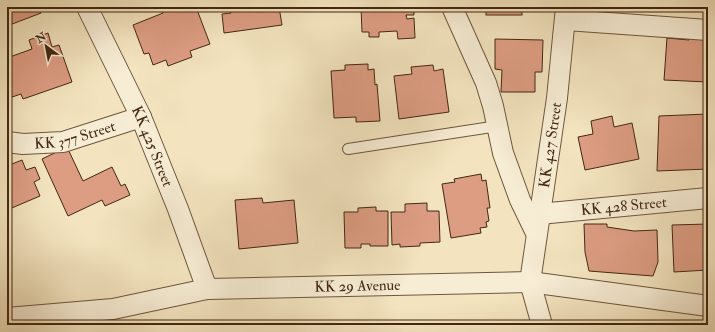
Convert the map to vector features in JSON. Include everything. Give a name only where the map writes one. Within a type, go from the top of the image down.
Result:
[{"type":"street","name":"KK 425 Street","points":[[87,7],[141,117],[208,289]]},
{"type":"street","points":[[452,7],[486,83],[498,126],[503,153],[520,200],[537,223]]},
{"type":"street","points":[[566,14],[708,30]]},
{"type":"street","name":"KK 427 Street","points":[[530,282],[537,223],[557,98],[566,14]]},
{"type":"street","name":"KK 377 Street","points":[[7,142],[23,144],[63,142],[141,117]]},
{"type":"street","name":"KK 428 Street","points":[[537,223],[708,198]]},
{"type":"street","points":[[530,282],[542,325]]},
{"type":"street","name":"KK 29 Avenue","points":[[7,318],[113,309],[208,289],[530,282],[708,306]]},
{"type":"lane","points":[[348,150],[498,126]]},
{"type":"building","points":[[7,7],[38,7],[41,13],[7,26]]},
{"type":"building","points":[[196,7],[210,44],[190,51],[192,57],[168,66],[166,60],[153,65],[149,53],[144,54],[133,25],[163,13],[161,8]]},
{"type":"building","points":[[230,7],[279,7],[282,25],[224,33],[222,14],[231,13]]},
{"type":"building","points":[[361,7],[414,7],[414,15],[406,15],[407,19],[414,18],[415,38],[398,39],[397,31],[379,32],[379,37],[369,37],[369,32],[362,32]]},
{"type":"building","points":[[486,7],[522,7],[522,15],[486,15]]},
{"type":"building","points":[[48,33],[52,47],[59,45],[72,82],[23,99],[21,94],[9,98],[7,90],[7,58],[32,49],[29,40]]},
{"type":"building","points":[[690,34],[708,36],[708,82],[664,80],[667,38],[689,40]]},
{"type":"building","points":[[495,39],[543,40],[542,72],[535,72],[535,92],[501,92],[502,70],[495,69]]},
{"type":"building","points":[[368,64],[368,70],[374,69],[375,85],[377,84],[380,121],[356,122],[356,117],[334,118],[331,71],[345,70],[345,65]]},
{"type":"building","points":[[433,65],[434,71],[443,69],[449,112],[399,119],[394,76],[412,74],[411,67]]},
{"type":"building","points":[[708,114],[708,169],[657,171],[659,116]]},
{"type":"building","points":[[612,116],[614,127],[632,123],[639,159],[585,170],[578,137],[593,134],[591,121]]},
{"type":"building","points":[[67,147],[83,181],[112,167],[121,186],[125,184],[130,195],[105,206],[102,200],[68,216],[42,159]]},
{"type":"building","points":[[22,160],[26,170],[35,167],[40,179],[34,182],[40,196],[7,210],[7,166]]},
{"type":"building","points":[[481,174],[482,181],[486,180],[490,208],[487,208],[489,221],[486,222],[487,227],[480,228],[481,233],[451,238],[442,184],[455,182],[454,179]]},
{"type":"building","points":[[262,198],[263,203],[294,200],[298,243],[239,249],[235,200]]},
{"type":"building","points":[[427,203],[427,211],[439,211],[440,242],[420,243],[420,246],[400,247],[400,244],[392,245],[391,212],[405,212],[405,204]]},
{"type":"building","points":[[376,207],[376,211],[388,211],[388,246],[370,246],[370,244],[361,244],[361,248],[345,248],[344,212],[358,212],[358,208]]},
{"type":"building","points":[[584,224],[607,224],[607,227],[634,231],[657,230],[658,262],[653,276],[589,271],[585,252]]},
{"type":"building","points":[[708,224],[708,270],[674,272],[672,225]]}]
